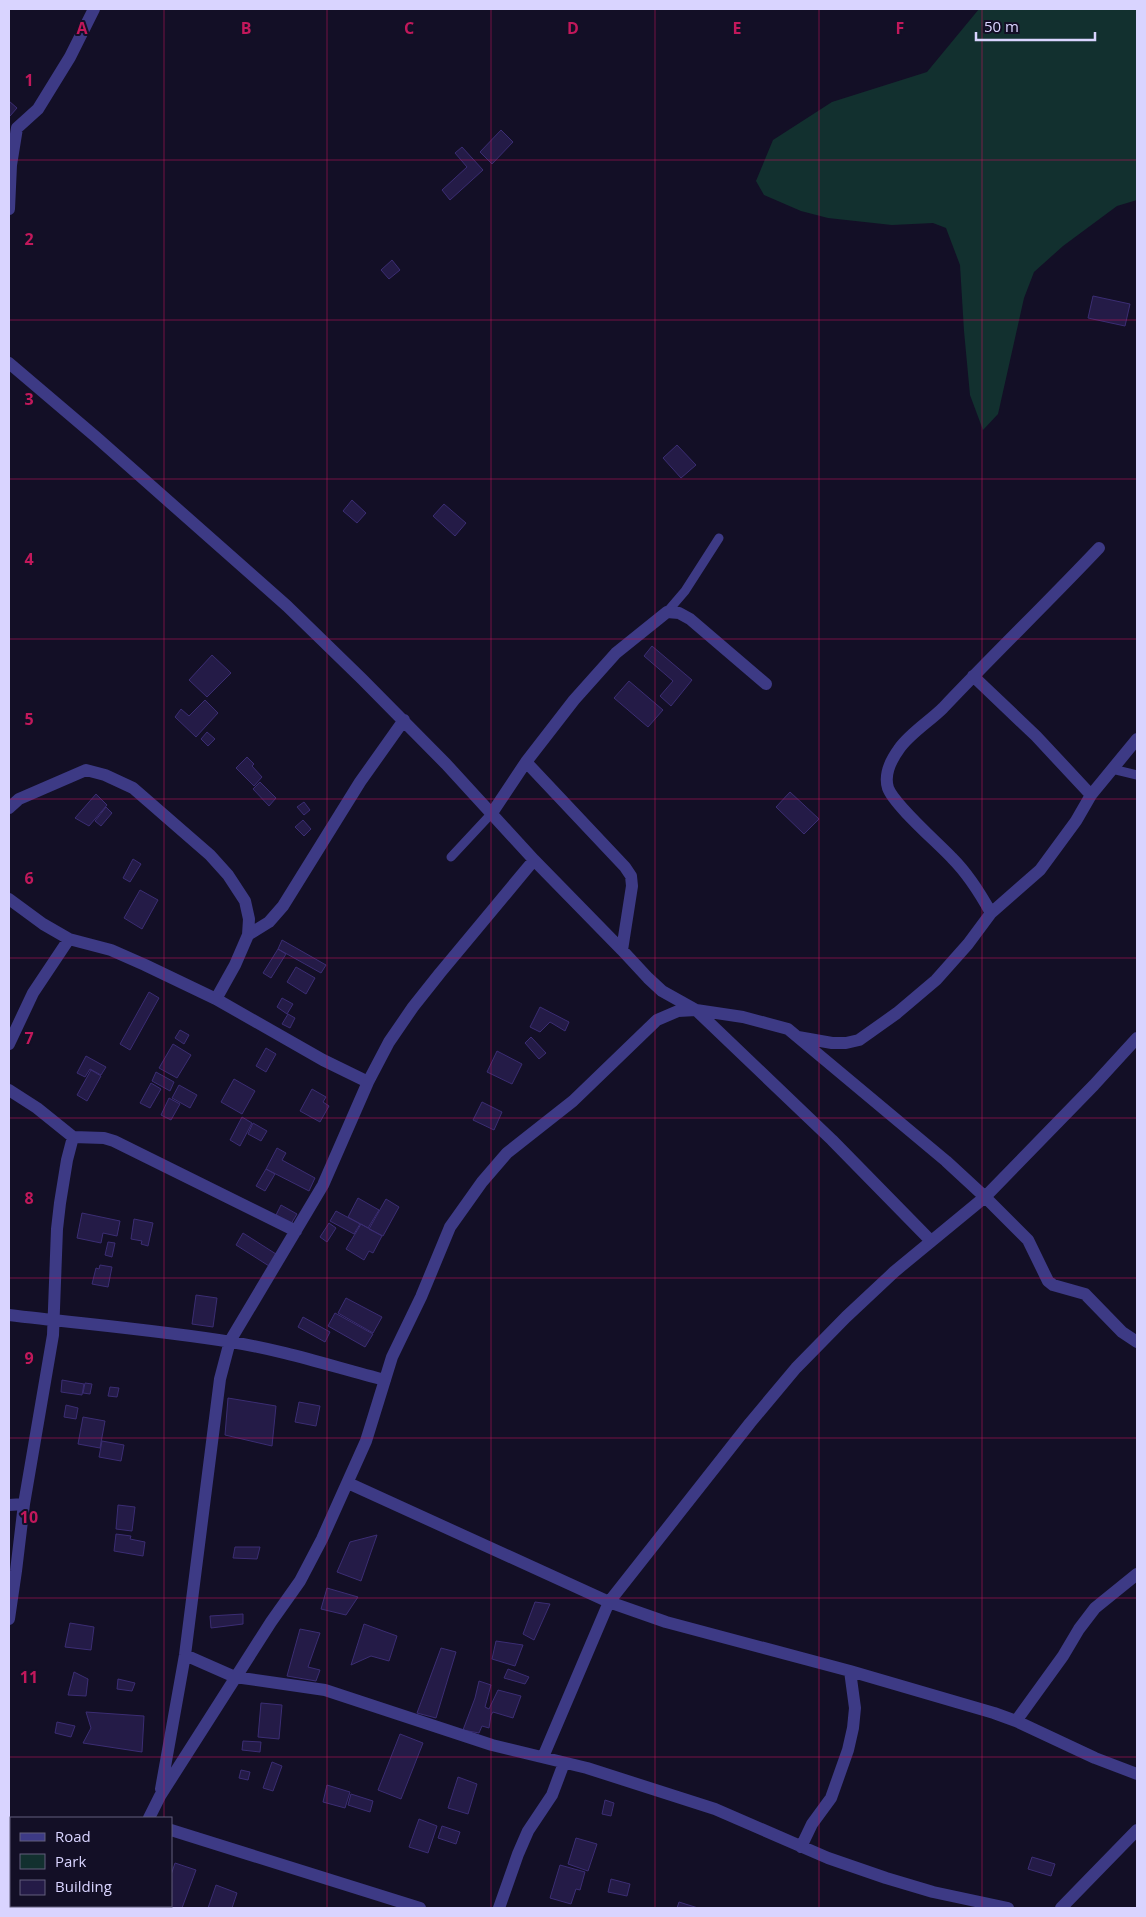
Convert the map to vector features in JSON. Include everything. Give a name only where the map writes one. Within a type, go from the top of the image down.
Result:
[{"type":"street","points":[[9,209],[13,126],[38,109],[70,57],[94,9]]},
{"type":"street","points":[[9,363],[287,606],[404,720],[534,860],[662,992],[696,1010],[832,1140],[931,1241]]},
{"type":"street","points":[[991,913],[978,889],[953,859],[900,805],[888,789],[887,777],[891,762],[900,748],[1040,610],[1099,548]]},
{"type":"street","points":[[492,813],[526,762],[574,700],[616,652],[667,612],[679,613],[690,619],[766,684]]},
{"type":"street","points":[[973,676],[1036,736],[1091,796]]},
{"type":"street","points":[[248,935],[270,922],[283,906],[360,782],[404,720]]},
{"type":"street","points":[[796,1036],[832,1043],[846,1043],[859,1040],[936,980],[968,944],[991,913],[1040,870],[1076,821],[1091,796],[1137,738]]},
{"type":"street","points":[[526,762],[615,856],[631,876],[632,886],[622,950]]},
{"type":"street","points":[[9,808],[19,798],[86,770],[105,774],[133,788],[210,855],[228,875],[245,901],[250,919],[248,935],[235,966],[216,1000]]},
{"type":"street","points":[[160,1796],[185,1655],[220,1379],[230,1342],[323,1185],[368,1082],[389,1042],[413,1007],[534,860]]},
{"type":"street","points":[[9,899],[69,939],[126,956],[216,1000],[323,1060],[368,1082]]},
{"type":"street","points":[[9,1044],[33,993],[69,939]]},
{"type":"street","points":[[150,1817],[160,1796],[235,1678],[300,1581],[348,1483],[366,1441],[392,1357],[421,1297],[450,1227],[482,1182],[506,1153],[573,1101],[657,1020],[678,1011],[696,1010],[727,1014],[788,1029],[946,1161],[984,1197],[1028,1240],[1048,1280],[1053,1285],[1085,1294],[1094,1301],[1122,1332],[1137,1342]]},
{"type":"street","points":[[542,1757],[608,1602],[796,1368],[894,1272],[984,1197],[1094,1085],[1137,1038]]},
{"type":"street","points":[[9,1090],[37,1108],[74,1137],[104,1138],[114,1141],[296,1231]]},
{"type":"street","points":[[9,1620],[24,1504],[55,1321],[58,1220],[67,1160],[74,1137]]},
{"type":"street","points":[[9,1315],[147,1329],[265,1348],[385,1380]]},
{"type":"street","points":[[348,1483],[608,1602],[666,1622],[850,1671],[1016,1720],[1095,1758],[1137,1774]]},
{"type":"street","points":[[9,1505],[24,1504]]},
{"type":"street","points":[[1016,1720],[1063,1656],[1079,1629],[1095,1608],[1137,1574]]},
{"type":"street","points":[[185,1655],[235,1678],[325,1690],[482,1742],[587,1768],[715,1810],[828,1858],[933,1892],[1008,1908]]},
{"type":"street","points":[[801,1847],[812,1824],[831,1798],[848,1750],[855,1708],[850,1671]]},
{"type":"street","points":[[499,1908],[528,1831],[552,1794],[564,1763]]},
{"type":"street","points":[[172,1830],[420,1908]]},
{"type":"street","points":[[1061,1908],[1137,1830]]},
{"type":"lane","points":[[667,612],[685,591],[718,538]]},
{"type":"lane","points":[[1112,769],[1137,775]]},
{"type":"lane","points":[[451,857],[492,813]]},
{"type":"green space","points":[[979,9],[1137,9],[1137,200],[1117,206],[1063,246],[1034,272],[1024,298],[998,414],[983,430],[970,395],[960,265],[946,228],[933,223],[892,225],[828,218],[801,211],[764,195],[756,181],[773,140],[832,102],[927,72]]},
{"type":"building","points":[[9,101],[17,108],[10,116],[9,115]]},
{"type":"building","points":[[501,130],[513,142],[492,164],[480,152]]},
{"type":"building","points":[[462,147],[483,170],[450,200],[442,190],[467,167],[455,153]]},
{"type":"building","points":[[392,260],[400,270],[389,279],[381,270]]},
{"type":"building","points":[[1093,296],[1130,304],[1125,326],[1088,318]]},
{"type":"building","points":[[677,445],[696,465],[681,478],[663,458]]},
{"type":"building","points":[[352,500],[366,513],[357,523],[343,511]]},
{"type":"building","points":[[444,504],[466,523],[455,536],[433,516]]},
{"type":"building","points":[[652,646],[692,680],[671,706],[660,696],[673,681],[644,656]]},
{"type":"building","points":[[212,655],[231,673],[207,697],[189,680]]},
{"type":"building","points":[[629,681],[663,710],[648,727],[614,698]]},
{"type":"building","points":[[205,700],[218,713],[196,737],[175,717],[181,709],[189,716]]},
{"type":"building","points":[[207,732],[215,739],[208,746],[201,739]]},
{"type":"building","points":[[247,757],[262,777],[254,786],[236,768]]},
{"type":"building","points":[[260,782],[276,798],[269,806],[253,789]]},
{"type":"building","points":[[790,792],[819,819],[804,834],[776,807]]},
{"type":"building","points":[[96,794],[107,805],[89,826],[75,818]]},
{"type":"building","points":[[304,802],[310,810],[304,815],[297,807]]},
{"type":"building","points":[[106,807],[112,813],[101,826],[95,821]]},
{"type":"building","points":[[303,820],[311,829],[304,836],[295,827]]},
{"type":"building","points":[[133,859],[141,864],[130,882],[123,878]]},
{"type":"building","points":[[140,890],[158,900],[142,929],[124,918]]},
{"type":"building","points":[[282,940],[326,965],[321,973],[278,949]]},
{"type":"building","points":[[278,949],[286,954],[271,978],[263,973]]},
{"type":"building","points":[[296,967],[315,978],[306,994],[287,982]]},
{"type":"building","points":[[149,992],[159,998],[130,1050],[120,1044]]},
{"type":"building","points":[[282,998],[293,1004],[287,1014],[277,1007]]},
{"type":"building","points":[[540,1007],[569,1022],[565,1031],[550,1022],[540,1032],[530,1027]]},
{"type":"building","points":[[288,1014],[295,1018],[290,1028],[282,1024]]},
{"type":"building","points":[[180,1030],[189,1035],[184,1044],[175,1038]]},
{"type":"building","points":[[531,1037],[546,1053],[539,1059],[525,1043]]},
{"type":"building","points":[[173,1044],[191,1055],[177,1078],[159,1068]]},
{"type":"building","points":[[266,1048],[276,1054],[266,1072],[256,1066]]},
{"type":"building","points":[[497,1051],[522,1064],[512,1084],[487,1072]]},
{"type":"building","points":[[86,1056],[106,1067],[101,1075],[90,1069],[85,1077],[77,1073]]},
{"type":"building","points":[[91,1070],[101,1076],[87,1101],[77,1095]]},
{"type":"building","points":[[156,1072],[174,1082],[170,1091],[152,1081]]},
{"type":"building","points":[[234,1079],[255,1091],[242,1114],[221,1102]]},
{"type":"building","points":[[151,1083],[161,1089],[150,1108],[140,1103]]},
{"type":"building","points":[[179,1085],[197,1095],[190,1108],[172,1098]]},
{"type":"building","points":[[312,1089],[326,1097],[323,1102],[329,1106],[320,1122],[300,1111]]},
{"type":"building","points":[[169,1098],[180,1104],[171,1120],[161,1115]]},
{"type":"building","points":[[482,1102],[502,1112],[494,1130],[473,1120]]},
{"type":"building","points":[[242,1117],[252,1123],[240,1146],[230,1140]]},
{"type":"building","points":[[253,1123],[267,1131],[261,1141],[248,1134]]},
{"type":"building","points":[[277,1148],[286,1153],[282,1160],[315,1178],[309,1191],[266,1169]]},
{"type":"building","points":[[266,1169],[275,1174],[265,1191],[256,1186]]},
{"type":"building","points":[[358,1198],[379,1210],[368,1228],[348,1217]]},
{"type":"building","points":[[386,1199],[399,1207],[383,1236],[369,1229]]},
{"type":"building","points":[[281,1205],[297,1214],[291,1224],[276,1215]]},
{"type":"building","points":[[336,1211],[360,1224],[354,1234],[330,1221]]},
{"type":"building","points":[[82,1213],[120,1221],[117,1236],[103,1233],[101,1243],[77,1238]]},
{"type":"building","points":[[134,1219],[153,1223],[148,1246],[141,1244],[142,1241],[131,1239]]},
{"type":"building","points":[[329,1223],[336,1228],[327,1242],[320,1237]]},
{"type":"building","points":[[361,1224],[382,1236],[373,1253],[369,1251],[364,1260],[346,1249]]},
{"type":"building","points":[[243,1233],[276,1254],[269,1266],[236,1245]]},
{"type":"building","points":[[108,1242],[115,1243],[112,1257],[105,1255]]},
{"type":"building","points":[[100,1265],[112,1267],[108,1287],[92,1284],[96,1268],[99,1269]]},
{"type":"building","points":[[196,1295],[217,1298],[213,1327],[192,1324]]},
{"type":"building","points":[[346,1298],[382,1317],[373,1333],[338,1313]]},
{"type":"building","points":[[335,1313],[373,1334],[365,1347],[328,1326]]},
{"type":"building","points":[[303,1317],[330,1332],[325,1342],[298,1327]]},
{"type":"building","points":[[62,1380],[84,1384],[82,1395],[61,1392]]},
{"type":"building","points":[[85,1383],[92,1384],[90,1394],[83,1393]]},
{"type":"building","points":[[110,1387],[119,1388],[117,1397],[108,1396]]},
{"type":"building","points":[[228,1398],[276,1406],[272,1446],[225,1435]]},
{"type":"building","points":[[299,1402],[320,1406],[316,1426],[295,1422]]},
{"type":"building","points":[[66,1405],[78,1408],[76,1419],[64,1417]]},
{"type":"building","points":[[83,1417],[105,1421],[100,1448],[78,1444]]},
{"type":"building","points":[[102,1441],[124,1445],[121,1461],[99,1457]]},
{"type":"building","points":[[118,1505],[135,1507],[132,1531],[116,1529]]},
{"type":"building","points":[[116,1534],[131,1536],[130,1539],[145,1542],[143,1556],[114,1551]]},
{"type":"building","points":[[377,1535],[361,1581],[337,1572],[350,1542]]},
{"type":"building","points":[[235,1547],[260,1547],[257,1559],[233,1558]]},
{"type":"building","points":[[327,1588],[358,1597],[346,1615],[321,1609]]},
{"type":"building","points":[[535,1602],[550,1604],[534,1640],[523,1634]]},
{"type":"building","points":[[243,1614],[243,1624],[211,1628],[210,1616]]},
{"type":"building","points":[[70,1623],[94,1627],[91,1650],[65,1647]]},
{"type":"building","points":[[364,1624],[397,1636],[389,1661],[371,1656],[351,1665]]},
{"type":"building","points":[[300,1629],[320,1633],[308,1667],[320,1670],[316,1681],[287,1676]]},
{"type":"building","points":[[496,1641],[523,1645],[515,1666],[492,1659]]},
{"type":"building","points":[[441,1648],[456,1652],[436,1718],[417,1713]]},
{"type":"building","points":[[508,1669],[529,1677],[525,1684],[504,1678]]},
{"type":"building","points":[[74,1672],[88,1679],[86,1696],[68,1695]]},
{"type":"building","points":[[118,1679],[135,1683],[132,1691],[117,1689]]},
{"type":"building","points":[[479,1681],[491,1685],[485,1707],[489,1709],[498,1690],[521,1696],[513,1718],[493,1712],[489,1728],[482,1726],[479,1733],[463,1730]]},
{"type":"building","points":[[261,1703],[282,1705],[279,1739],[258,1737]]},
{"type":"building","points":[[86,1712],[144,1716],[142,1752],[83,1743],[91,1728]]},
{"type":"building","points":[[57,1722],[75,1726],[71,1737],[55,1733]]},
{"type":"building","points":[[400,1734],[423,1743],[401,1799],[378,1790]]},
{"type":"building","points":[[243,1741],[261,1742],[260,1752],[242,1750]]},
{"type":"building","points":[[272,1762],[282,1766],[273,1791],[263,1788]]},
{"type":"building","points":[[241,1770],[250,1772],[248,1780],[239,1778]]},
{"type":"building","points":[[458,1777],[477,1784],[468,1814],[448,1808]]},
{"type":"building","points":[[327,1785],[350,1792],[345,1808],[323,1802]]},
{"type":"building","points":[[351,1794],[373,1801],[370,1812],[348,1805]]},
{"type":"building","points":[[605,1800],[614,1803],[611,1816],[602,1814]]},
{"type":"building","points":[[419,1819],[437,1826],[428,1853],[409,1847]]},
{"type":"building","points":[[442,1826],[460,1832],[456,1844],[438,1838]]},
{"type":"building","points":[[576,1838],[597,1844],[588,1871],[568,1864]]},
{"type":"building","points":[[1032,1857],[1055,1864],[1051,1876],[1028,1869]]},
{"type":"building","points":[[175,1863],[196,1870],[182,1908],[159,1908],[172,1907],[172,1872]]},
{"type":"building","points":[[560,1865],[585,1872],[580,1890],[576,1889],[571,1904],[550,1898]]},
{"type":"building","points":[[611,1879],[630,1884],[627,1896],[608,1892]]},
{"type":"building","points":[[216,1885],[237,1893],[232,1908],[208,1908]]},
{"type":"building","points":[[679,1902],[698,1908],[677,1908]]}]
